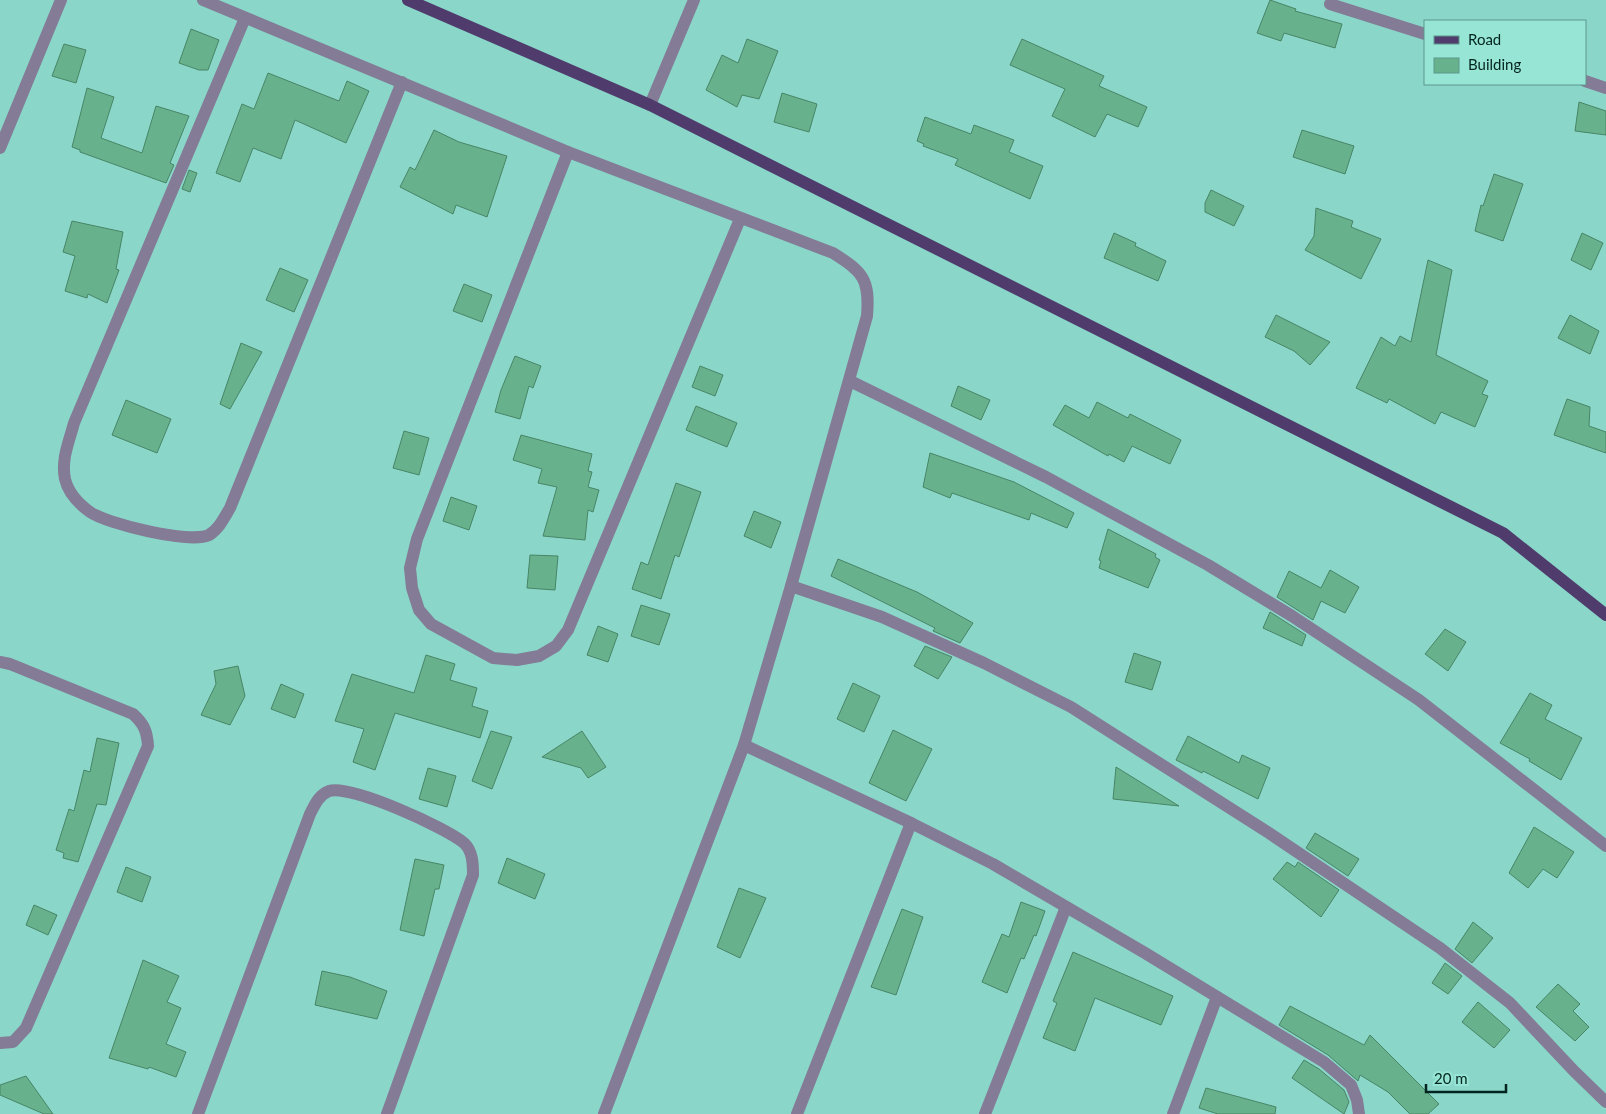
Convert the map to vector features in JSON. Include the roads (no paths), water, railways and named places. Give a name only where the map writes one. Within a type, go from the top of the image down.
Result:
[{"type":"main road","points":[[408,0],[650,105],[1503,533],[1606,615]]},
{"type":"street","points":[[0,148],[61,0]]},
{"type":"street","points":[[203,0],[568,152],[833,253],[854,266],[864,278],[869,294],[867,316],[850,381],[744,745],[604,1114]]},
{"type":"street","points":[[650,105],[694,0]]},
{"type":"street","points":[[1330,4],[1424,34]]},
{"type":"street","points":[[245,18],[146,249],[72,432],[64,458],[66,480],[74,498],[91,513],[174,537],[194,539],[208,535],[218,527],[230,508],[402,82]]},
{"type":"street","points":[[1586,81],[1606,88]]},
{"type":"street","points":[[568,152],[418,539],[410,568],[412,588],[419,610],[431,624],[493,658],[517,660],[539,656],[556,646],[568,630],[740,219]]},
{"type":"street","points":[[850,381],[1046,477],[1208,565],[1292,616],[1419,700],[1606,846]]},
{"type":"street","points":[[791,586],[882,617],[984,663],[1071,707],[1269,833],[1440,948],[1510,1003],[1606,1102]]},
{"type":"street","points":[[0,662],[10,664],[133,714],[142,722],[147,732],[148,746],[26,1028],[12,1042],[0,1043]]},
{"type":"street","points":[[744,745],[912,823],[1032,885],[1324,1062],[1351,1085],[1357,1100],[1359,1114]]},
{"type":"street","points":[[198,1114],[310,814],[319,797],[330,791],[345,790],[363,794],[446,832],[465,844],[472,859],[473,875],[471,882],[387,1114]]},
{"type":"street","points":[[797,1114],[912,823]]},
{"type":"street","points":[[985,1114],[1066,907]]},
{"type":"street","points":[[1173,1114],[1218,997]]}]
